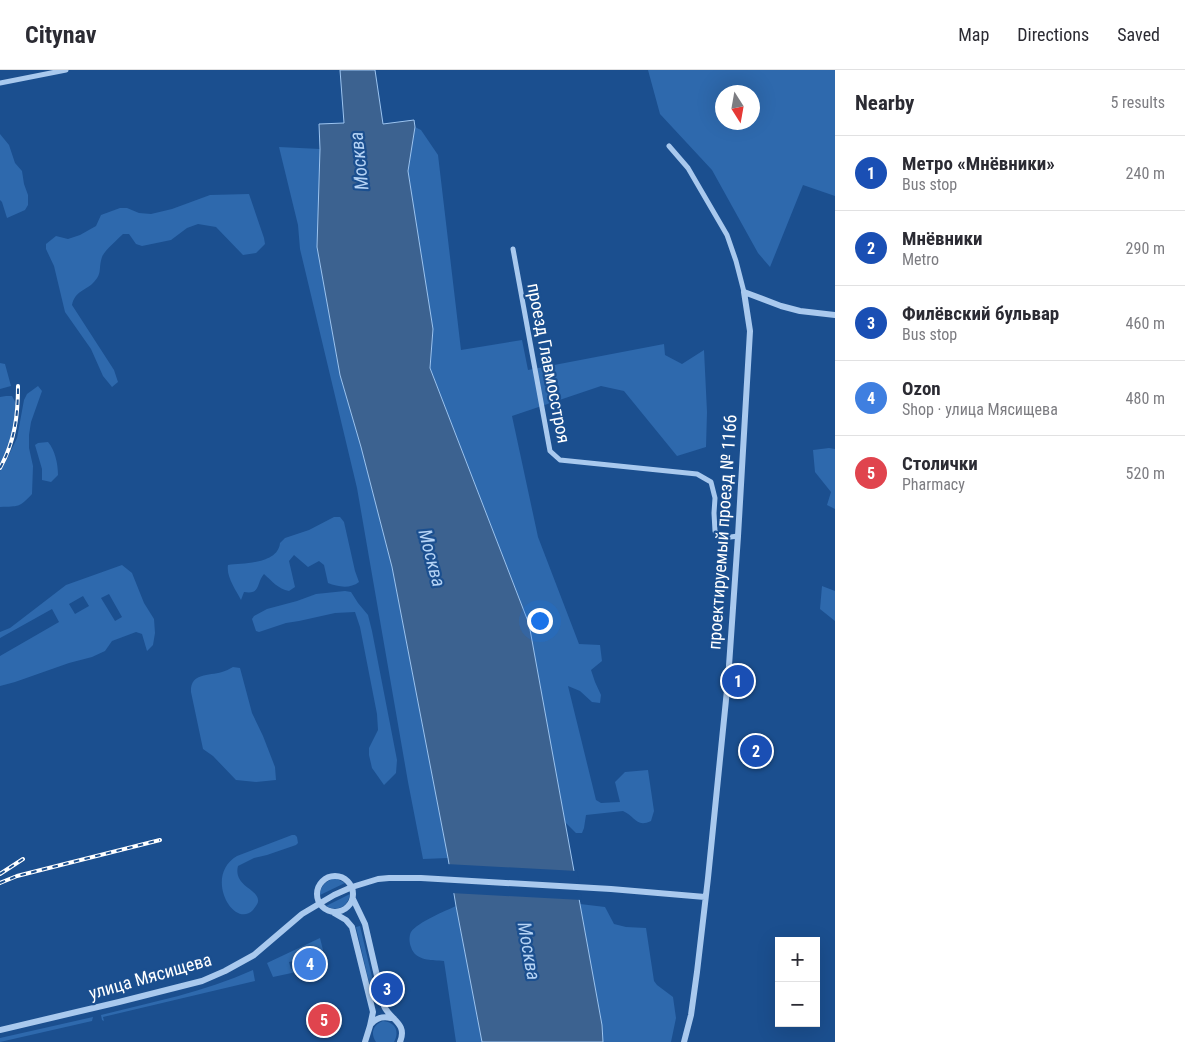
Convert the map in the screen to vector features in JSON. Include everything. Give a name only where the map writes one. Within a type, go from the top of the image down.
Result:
[{"type":"street","points":[[0,83],[66,70]]},
{"type":"street","points":[[669,146],[688,168],[727,235],[744,292],[800,311],[834,315]]},
{"type":"street","name":"проезд Главмосстроя","points":[[513,249],[550,451],[560,460],[697,474],[711,482],[715,498],[715,531],[723,538],[738,536]]},
{"type":"street","name":"проектируемый проезд № 1166","points":[[684,1042],[691,1015],[725,714],[750,331],[744,292]]},
{"type":"street","points":[[353,899],[345,910],[341,912],[327,911],[319,903],[316,896],[318,886],[326,878],[332,876],[343,878],[352,886],[353,899],[365,924],[386,1012],[401,1027],[400,1042]]},
{"type":"street","name":"улица Мясищева","points":[[0,1030],[202,981],[254,955],[302,914],[319,903],[352,886],[389,878],[421,878],[611,889],[705,897]]},
{"type":"street","points":[[334,912],[346,920],[352,927],[372,1012],[368,1036],[370,1042]]},
{"type":"street","points":[[365,1042],[369,1028],[377,1019],[392,1018]]},
{"type":"shaded area","points":[[648,70],[835,70],[835,196],[803,185],[770,267],[758,253],[712,170],[660,114]]},
{"type":"shaded area","points":[[415,127],[421,130],[438,155],[461,350],[522,340],[528,370],[664,344],[665,355],[682,364],[704,350],[707,412],[706,447],[677,456],[624,391],[601,386],[512,416],[538,537],[579,644],[600,645],[602,661],[591,670],[601,695],[600,703],[592,702],[580,691],[568,686],[596,800],[601,803],[620,802],[615,782],[625,772],[648,770],[654,811],[651,821],[646,823],[639,822],[623,811],[586,815],[582,833],[576,833],[565,822],[529,624],[430,368],[433,329],[408,171]]},
{"type":"shaded area","points":[[0,134],[9,145],[15,163],[22,171],[28,195],[28,205],[25,210],[7,218],[0,200]]},
{"type":"shaded area","points":[[279,147],[320,149],[317,247],[340,375],[392,567],[448,858],[423,859],[357,488],[300,249],[298,225]]},
{"type":"shaded area","points":[[249,194],[265,244],[256,253],[243,255],[216,227],[198,224],[187,228],[171,240],[142,246],[136,244],[129,234],[123,234],[103,254],[98,276],[93,283],[75,297],[72,305],[114,370],[118,382],[112,387],[103,376],[91,349],[65,312],[54,266],[46,249],[46,244],[56,236],[68,239],[80,235],[96,226],[101,215],[120,208],[151,214],[172,209],[210,195]]},
{"type":"shaded area","points":[[0,363],[5,364],[11,386],[0,389]]},
{"type":"shaded area","points":[[38,386],[42,391],[31,422],[29,435],[29,448],[33,466],[32,494],[18,505],[0,507],[0,471],[17,438],[24,400],[27,394]]},
{"type":"shaded area","points":[[12,396],[18,414],[13,440],[0,463],[0,397]]},
{"type":"shaded area","points":[[48,442],[54,453],[58,471],[58,475],[51,482],[42,480],[42,469],[35,445]]},
{"type":"shaded area","points":[[835,449],[835,509],[827,505],[831,492],[815,472],[813,450]]},
{"type":"shaded area","points":[[334,517],[340,517],[344,522],[359,582],[352,586],[344,587],[328,583],[324,565],[319,561],[308,567],[294,555],[289,561],[295,587],[289,591],[285,590],[264,574],[256,590],[244,592],[241,600],[230,579],[228,565],[251,563],[267,559],[278,550],[280,543],[285,538],[309,530]]},
{"type":"shaded area","points":[[122,565],[132,573],[144,603],[154,619],[155,633],[153,645],[147,651],[142,634],[136,632],[112,641],[105,651],[92,657],[0,686],[0,656],[59,622],[52,609],[0,638],[0,632],[10,628],[66,585]],"holes":[[[109,594],[122,617],[115,621],[101,598]],[[83,596],[89,606],[75,614],[69,604]]]},
{"type":"shaded area","points":[[822,586],[835,591],[835,621],[820,609]]},
{"type":"shaded area","points":[[351,592],[368,615],[372,631],[397,760],[396,773],[384,785],[372,768],[369,755],[369,748],[378,730],[377,714],[360,627],[355,612],[335,613],[286,623],[259,632],[256,631],[252,619],[267,609],[316,594]]},
{"type":"shaded area","points":[[233,667],[240,668],[252,713],[275,767],[276,780],[256,782],[236,780],[213,756],[203,749],[191,686],[193,681],[201,676],[223,672]]},
{"type":"shaded area","points":[[292,835],[297,837],[298,843],[296,845],[254,858],[238,866],[237,873],[239,878],[257,896],[258,901],[253,910],[245,914],[238,913],[225,898],[222,887],[222,876],[227,865],[237,856]]},
{"type":"shaded area","points":[[332,879],[345,883],[320,895],[323,885]]},
{"type":"shaded area","points":[[350,894],[347,902],[341,907],[330,908],[326,906]]},
{"type":"shaded area","points":[[580,904],[605,907],[614,924],[646,928],[654,981],[673,997],[676,1018],[671,1042],[603,1042],[602,1025]]},
{"type":"shaded area","points":[[456,906],[482,1042],[456,1042],[444,961],[429,960],[416,955],[410,943],[410,934],[414,928]]},
{"type":"shaded area","points":[[360,926],[377,998],[373,999],[356,927]]},
{"type":"shaded area","points":[[320,938],[323,950],[300,955],[298,960],[289,962],[291,969],[300,967],[301,971],[273,977],[267,963]]},
{"type":"shaded area","points":[[253,970],[255,981],[103,1017],[104,1021],[102,1020],[101,1015],[197,990]]},
{"type":"shaded area","points":[[93,1017],[92,1021],[0,1042],[0,1038]]},
{"type":"shaded area","points":[[383,1021],[391,1023],[395,1028],[396,1038],[394,1042],[376,1042],[374,1039],[373,1032],[375,1027]]},
{"type":"water","name":"Москва","points":[[340,70],[375,70],[383,124],[414,120],[415,127],[408,171],[433,329],[430,368],[529,624],[602,1025],[603,1042],[482,1042],[392,567],[340,375],[317,247],[319,124],[344,123]]},
{"type":"pier","points":[[446,864],[577,871],[582,900],[451,893]]},
{"type":"railway","points":[[0,468],[15,428],[18,386]]},
{"type":"railway","points":[[0,883],[17,876],[160,840]]},
{"type":"railway","points":[[0,874],[23,859]]},
{"type":"place","name":"Метро «Мнёвники»","points":[[738,681]]},
{"type":"place","name":"Мнёвники","points":[[756,751]]},
{"type":"place","name":"Ozon","points":[[310,964]]},
{"type":"place","name":"Филёвский бульвар","points":[[387,989]]},
{"type":"place","name":"Столички","points":[[324,1020]]}]
